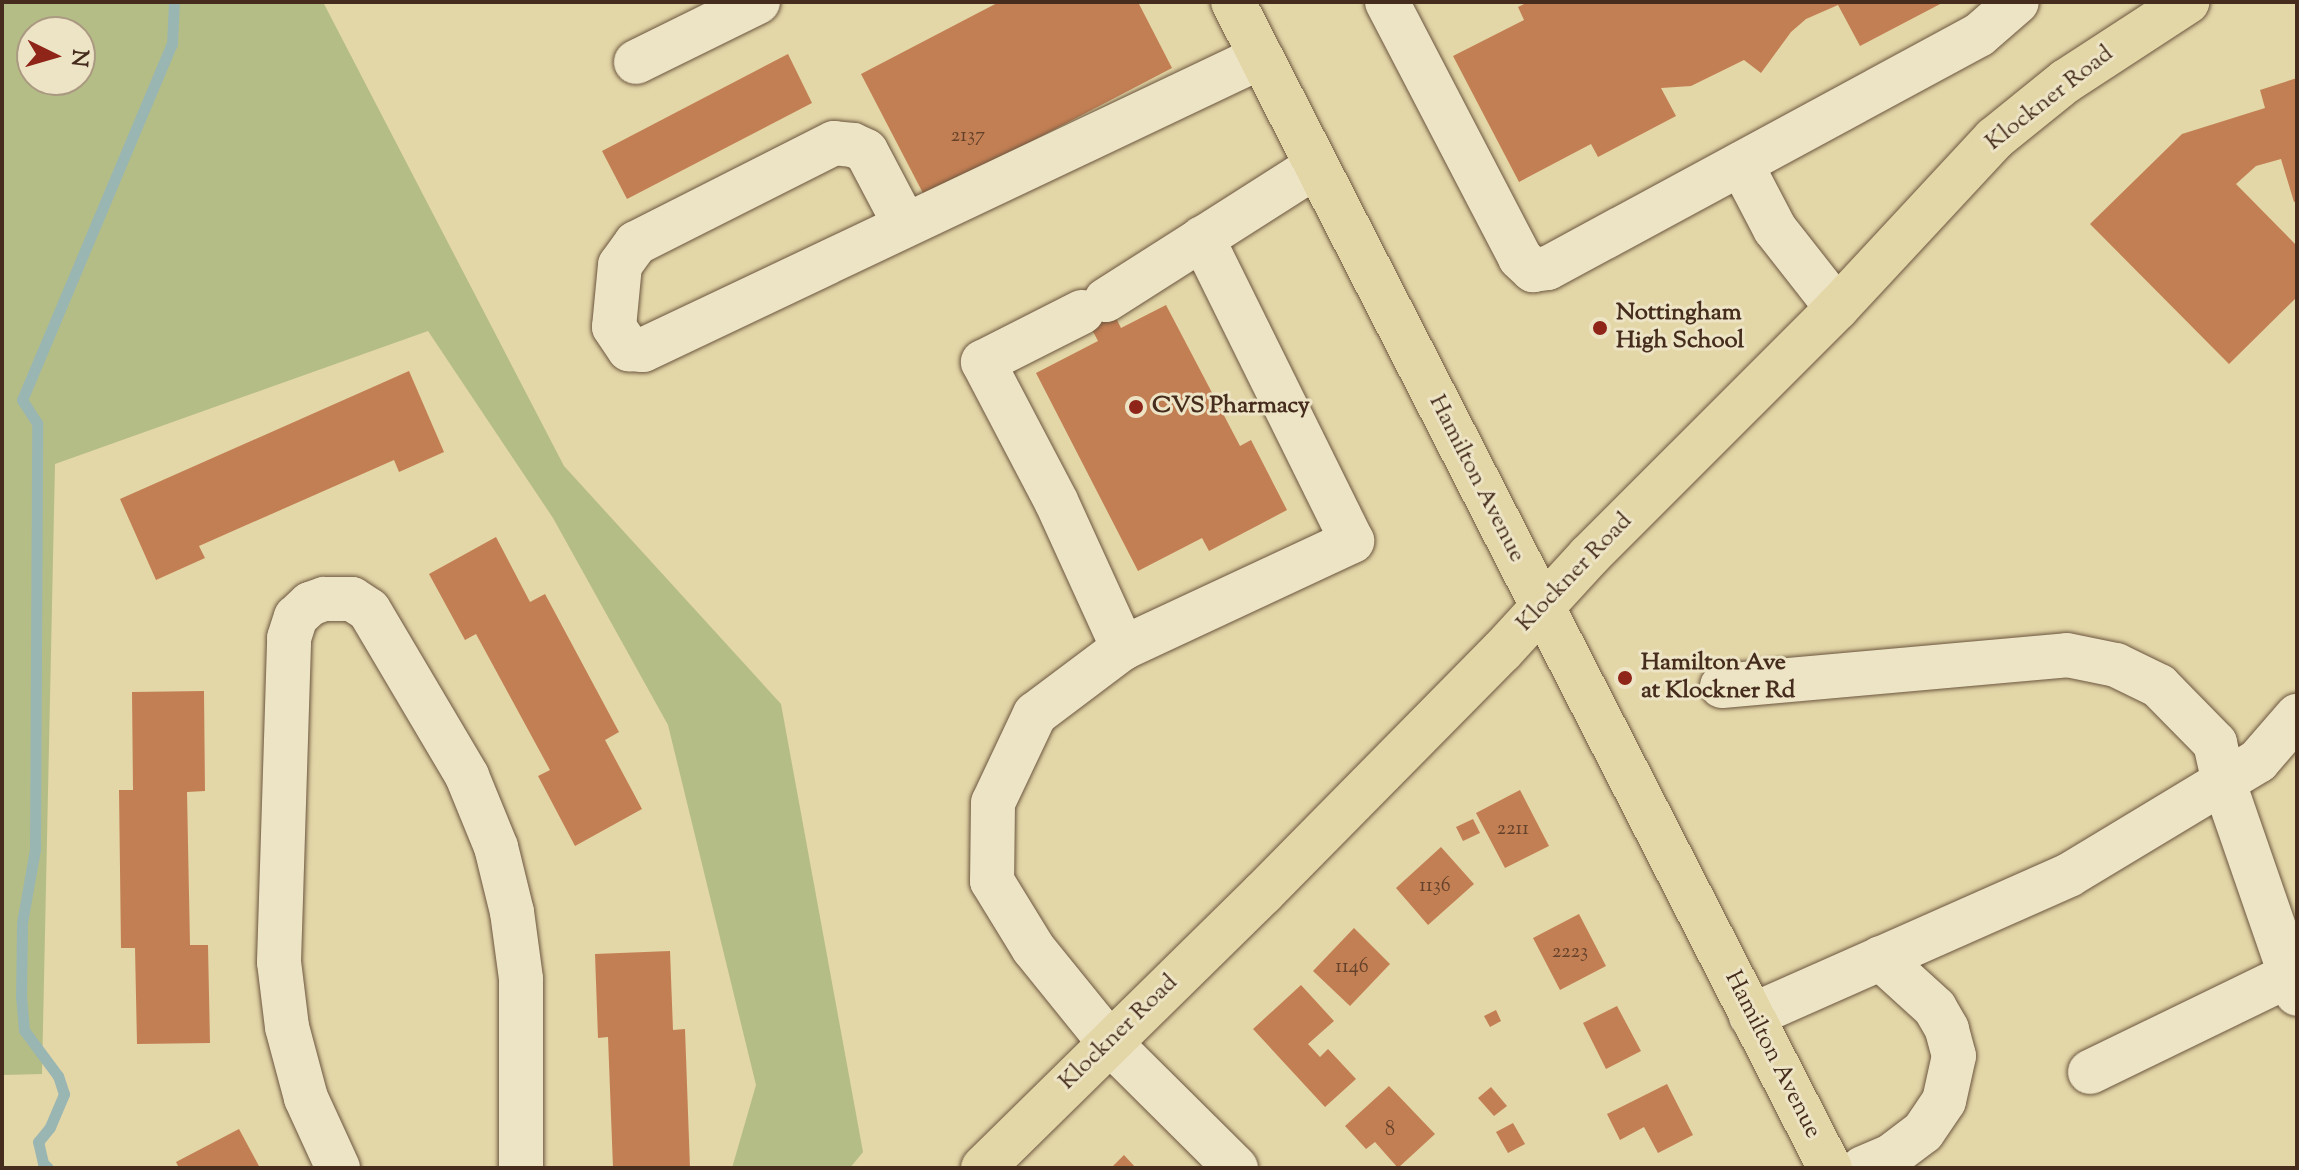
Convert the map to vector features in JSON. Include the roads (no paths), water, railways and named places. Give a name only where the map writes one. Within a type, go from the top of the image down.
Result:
[{"type":"main road","name":"Hamilton Avenue","points":[[1233,2],[1830,1168]]},
{"type":"main road","name":"Klockner Road","points":[[983,1168],[1263,893],[1837,308],[1994,139],[2066,81],[2187,2]]},
{"type":"street","points":[[636,62],[758,2]]},
{"type":"street","points":[[1387,2],[1520,258],[1533,270],[1548,268],[1979,35],[2017,2]]},
{"type":"street","points":[[904,223],[866,151],[853,145],[834,143],[636,243],[620,265],[614,327],[629,349],[643,350],[904,223],[1261,57]]},
{"type":"street","points":[[1741,164],[1775,229],[1837,308]]},
{"type":"street","points":[[1123,648],[1056,501],[983,362],[1094,306],[1316,166]]},
{"type":"street","points":[[1202,238],[1352,541],[1123,648],[1035,714],[993,803],[992,881],[1033,948],[1109,1042],[1236,1168]]},
{"type":"street","points":[[338,1168],[306,1098],[287,1027],[279,962],[289,638],[296,617],[310,604],[324,599],[352,599],[369,610],[467,776],[496,847],[512,912],[521,979],[521,1168]]},
{"type":"street","points":[[1722,686],[2067,655],[2116,665],[2159,686],[2215,743],[2224,783],[2293,984],[2090,1072]]},
{"type":"street","points":[[1751,1016],[2069,875],[2258,761],[2297,716]]},
{"type":"street","points":[[1863,1168],[1891,1156],[1923,1132],[1944,1101],[1954,1056],[1947,1029],[1935,1008],[1880,958]]},
{"type":"waterway","points":[[48,1168],[43,1163],[38,1142],[50,1127],[64,1094],[58,1076],[24,1030],[21,997],[22,923],[35,849],[37,423],[22,400],[172,44],[174,2]]},
{"type":"place","name":"Nottingham High School","points":[[1600,328]]},
{"type":"place","name":"CVS Pharmacy","points":[[1136,407]]},
{"type":"place","name":"Hamilton Ave at Klockner Rd","points":[[1625,678]]}]
